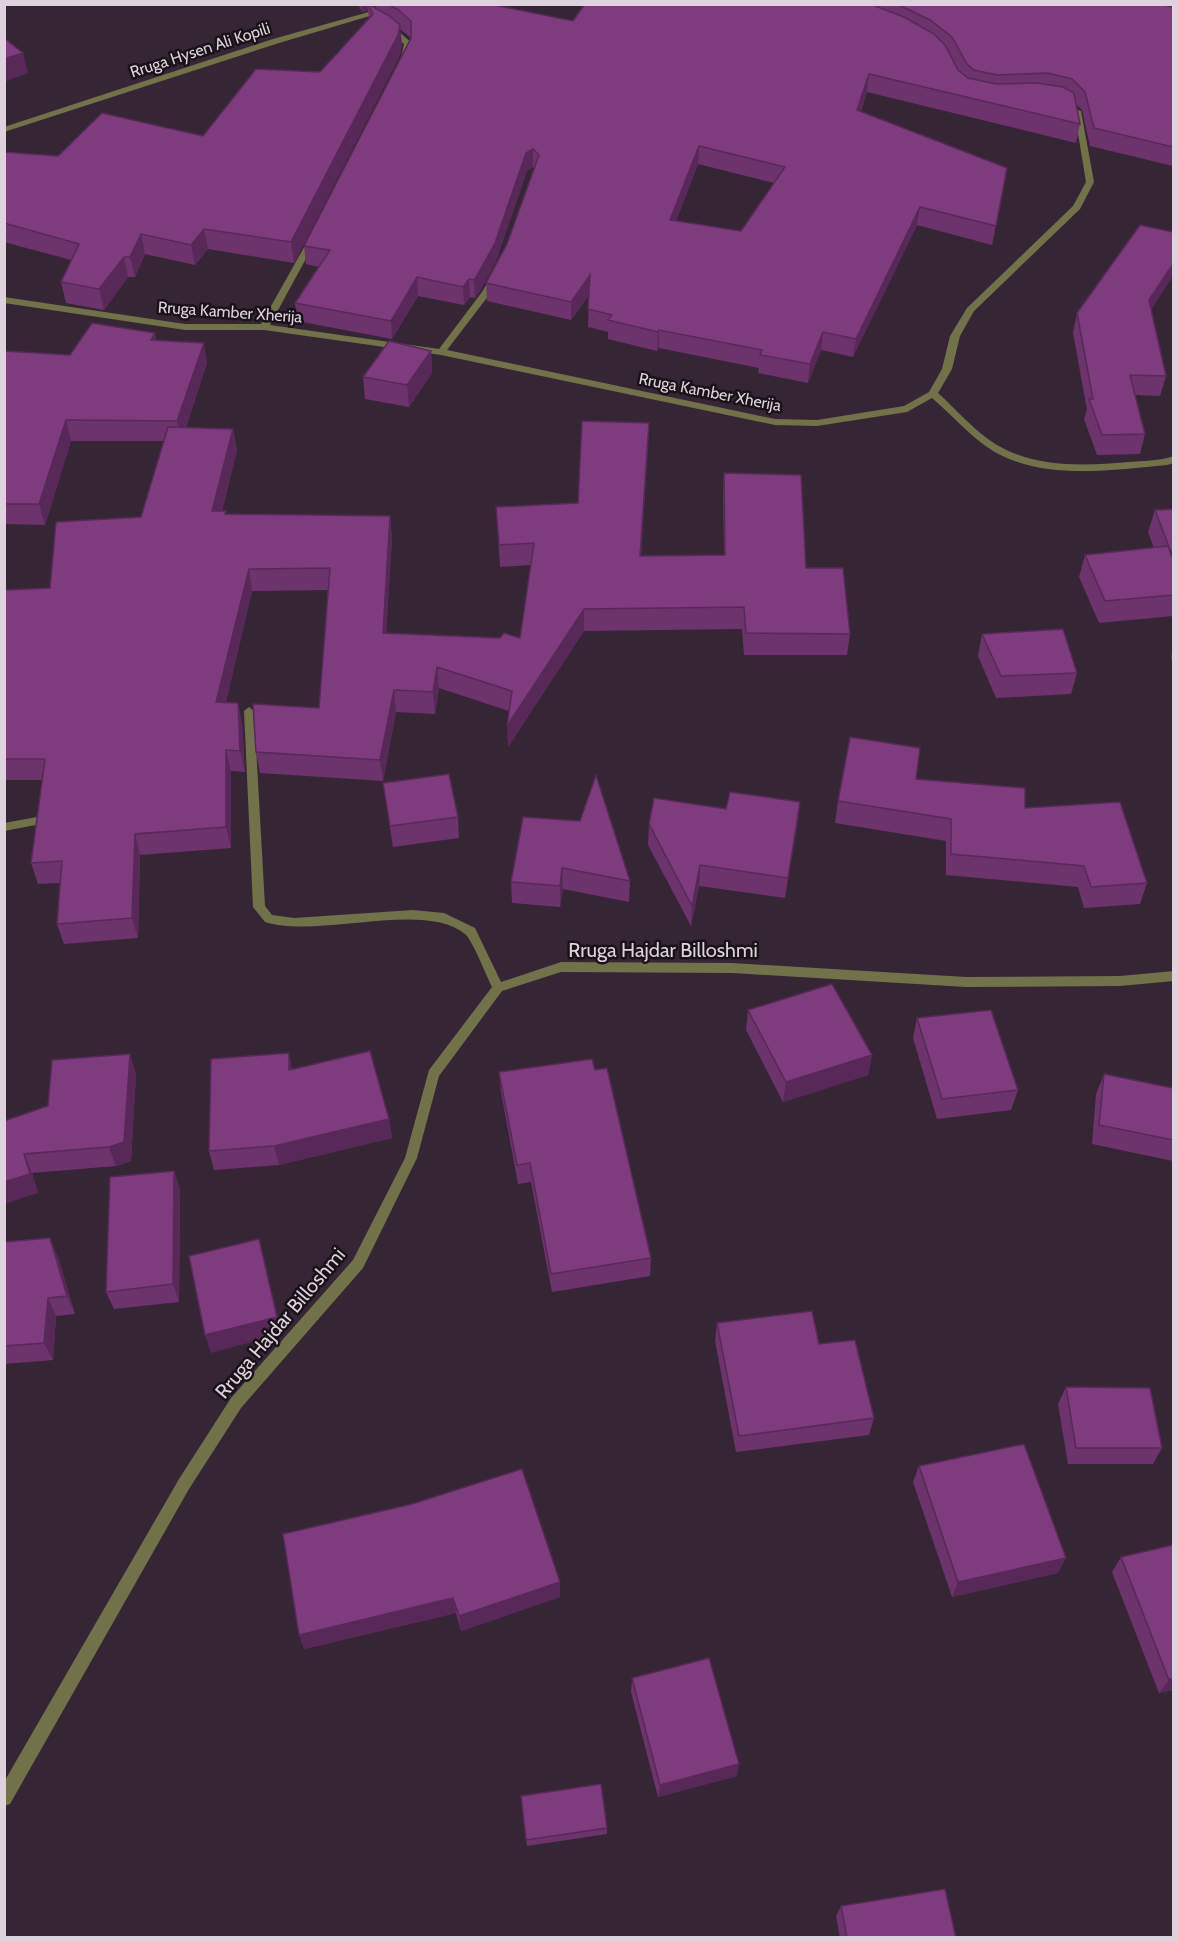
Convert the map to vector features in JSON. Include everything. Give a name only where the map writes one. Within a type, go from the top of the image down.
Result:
[{"type":"street","name":"Rruga Hysen Ali Kopili","points":[[4,130],[276,41],[407,4]]},
{"type":"street","points":[[367,17],[394,31],[408,43],[406,56],[401,66]]},
{"type":"street","points":[[1068,100],[1076,109],[1089,182],[1077,207],[970,310],[955,336],[947,369],[933,394],[994,447],[1020,459],[1054,466],[1105,467],[1167,462],[1173,459]]},
{"type":"street","points":[[264,327],[317,232]]},
{"type":"street","points":[[441,352],[486,293],[496,272]]},
{"type":"street","name":"Rruga Kamber Xherija","points":[[4,300],[185,327],[264,327],[441,352],[775,422],[817,423],[907,409],[933,394]]},
{"type":"street","points":[[249,711],[259,907],[269,919],[294,923],[413,915],[444,918],[471,932],[498,988]]},
{"type":"street","points":[[4,826],[38,821]]},
{"type":"street","name":"Rruga Hajdar Billoshmi","points":[[4,1798],[184,1484],[236,1403],[358,1264],[411,1158],[433,1074],[498,988],[561,967],[732,968],[966,982],[1120,981],[1173,976]]},
{"type":"building","points":[[368,4],[400,25],[398,35],[291,242],[204,229],[191,245],[141,234],[130,257],[124,257],[99,289],[61,282],[79,244],[4,223],[4,152],[58,156],[102,113],[203,136],[256,69],[320,72],[373,14]]},
{"type":"building","points":[[387,4],[489,4],[573,21],[585,4],[870,4],[904,17],[934,34],[945,45],[958,70],[968,78],[996,84],[1037,83],[1063,87],[1074,93],[1080,124],[869,74],[857,110],[1007,168],[996,226],[920,207],[856,339],[823,332],[810,364],[760,355],[762,350],[659,330],[658,332],[608,320],[612,315],[588,309],[590,275],[571,302],[486,283],[507,244],[539,155],[533,149],[526,153],[495,243],[474,280],[469,279],[463,287],[417,277],[391,321],[295,303],[330,250],[304,246],[411,38],[411,21]],"holes":[[[699,146],[785,167],[741,231],[670,220]]]},
{"type":"building","points":[[897,4],[1158,4],[1173,7],[1173,147],[1094,128],[1085,92],[1072,79],[1048,73],[997,75],[974,70],[967,64],[952,37],[930,20]]},
{"type":"building","points":[[4,38],[23,53],[4,59]]},
{"type":"building","points":[[1140,225],[1173,232],[1173,264],[1149,300],[1166,376],[1130,375],[1145,434],[1102,435],[1089,399],[1093,399],[1077,313]]},
{"type":"building","points":[[92,323],[155,333],[151,340],[204,343],[177,421],[66,420],[39,504],[4,504],[4,351],[70,355]]},
{"type":"building","points":[[389,341],[431,351],[407,385],[363,377]]},
{"type":"building","points":[[582,421],[649,423],[640,556],[725,555],[724,473],[801,475],[806,568],[843,568],[850,634],[746,633],[744,607],[584,609],[507,726],[512,691],[437,667],[433,692],[394,690],[380,760],[256,752],[253,704],[319,708],[330,568],[249,569],[216,702],[238,703],[240,751],[226,750],[226,827],[135,834],[132,918],[57,924],[62,861],[31,863],[45,759],[4,759],[4,590],[50,588],[56,522],[141,517],[168,427],[233,429],[212,511],[226,511],[225,514],[390,516],[383,633],[500,638],[504,633],[520,638],[534,543],[499,545],[496,507],[578,503]]},
{"type":"building","points":[[1173,509],[1173,552],[1171,552],[1155,510]]},
{"type":"building","points":[[1168,546],[1173,559],[1173,595],[1105,601],[1085,555]]},
{"type":"building","points":[[1063,629],[1077,673],[1001,676],[982,634]]},
{"type":"building","points":[[850,737],[920,748],[916,779],[1025,788],[1025,808],[1120,802],[1147,883],[1091,887],[1084,866],[951,854],[951,819],[838,801]]},
{"type":"building","points":[[449,774],[458,817],[390,826],[383,783]]},
{"type":"building","points":[[596,775],[630,881],[562,868],[560,886],[511,882],[523,817],[580,821]]},
{"type":"building","points":[[730,792],[800,802],[788,878],[700,865],[692,906],[649,824],[654,798],[726,809]]},
{"type":"building","points":[[832,984],[872,1055],[786,1082],[748,1010]]},
{"type":"building","points":[[991,1010],[1018,1090],[942,1099],[917,1018]]},
{"type":"building","points":[[370,1051],[389,1119],[274,1146],[209,1151],[211,1059],[289,1053],[289,1070]]},
{"type":"building","points":[[130,1054],[124,1142],[109,1147],[24,1154],[30,1174],[4,1182],[4,1121],[48,1106],[52,1060]]},
{"type":"building","points":[[592,1059],[595,1070],[607,1068],[651,1258],[551,1274],[530,1163],[517,1165],[499,1072]]},
{"type":"building","points":[[1104,1074],[1173,1088],[1173,1140],[1099,1125]]},
{"type":"building","points":[[174,1171],[173,1284],[106,1292],[110,1177]]},
{"type":"building","points":[[50,1238],[67,1296],[48,1298],[44,1343],[4,1346],[4,1242]]},
{"type":"building","points":[[259,1239],[277,1317],[205,1335],[189,1256]]},
{"type":"building","points":[[812,1311],[819,1344],[855,1340],[874,1418],[739,1436],[717,1323]]},
{"type":"building","points":[[1066,1387],[1150,1388],[1162,1448],[1076,1448]]},
{"type":"building","points":[[1024,1444],[1066,1558],[958,1582],[919,1466]]},
{"type":"building","points":[[522,1469],[560,1582],[459,1616],[453,1598],[299,1635],[283,1534],[412,1504]]},
{"type":"building","points":[[1173,1545],[1173,1679],[1169,1680],[1121,1557]]},
{"type":"building","points":[[709,1658],[739,1764],[660,1785],[632,1678]]},
{"type":"building","points":[[601,1784],[607,1828],[526,1840],[521,1796]]},
{"type":"building","points":[[945,1889],[956,1938],[847,1938],[841,1906]]}]
